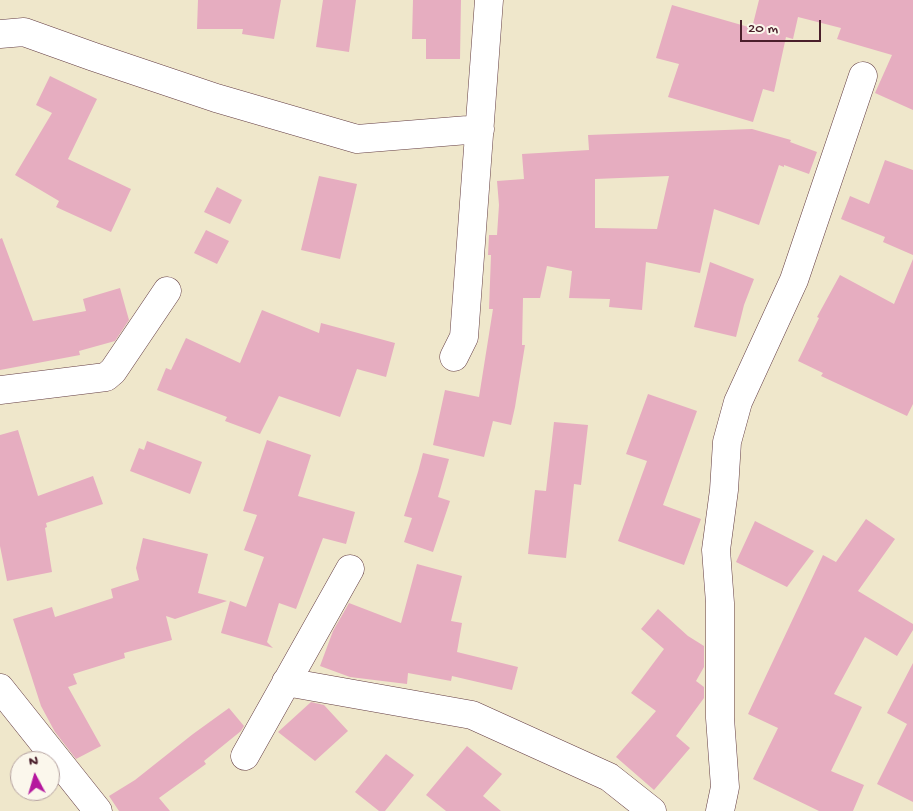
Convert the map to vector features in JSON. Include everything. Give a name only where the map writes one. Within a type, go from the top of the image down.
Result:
[{"type":"street","points":[[454,357],[464,337],[489,0]]},
{"type":"street","points":[[0,34],[24,32],[216,98],[357,139],[480,130]]},
{"type":"street","points":[[720,811],[725,787],[720,718],[720,602],[716,550],[724,490],[727,442],[738,402],[794,280],[863,76]]},
{"type":"street","points":[[0,390],[106,377],[113,372],[167,291]]},
{"type":"street","points":[[245,756],[350,569]]},
{"type":"street","points":[[286,682],[472,716],[609,777],[652,811]]},
{"type":"street","points":[[0,688],[98,811]]},
{"type":"building","points":[[198,0],[281,0],[274,39],[242,34],[243,29],[197,29]]},
{"type":"building","points":[[323,0],[356,0],[349,52],[316,47]]},
{"type":"building","points":[[413,0],[461,0],[460,59],[426,59],[426,39],[412,39]]},
{"type":"building","points":[[759,0],[913,0],[913,110],[875,93],[892,55],[837,39],[841,28],[798,17],[793,39],[786,37],[774,92],[763,89],[753,122],[668,97],[679,64],[656,58],[672,5],[752,28]]},
{"type":"building","points":[[50,76],[97,99],[68,159],[131,189],[111,232],[56,207],[59,201],[15,175],[52,113],[36,105]]},
{"type":"building","points":[[752,129],[791,140],[790,142],[817,152],[809,174],[779,165],[759,225],[714,209],[700,273],[646,262],[642,310],[609,307],[610,299],[569,298],[572,271],[547,266],[540,298],[523,298],[522,345],[525,345],[511,425],[493,421],[484,457],[433,445],[445,390],[479,397],[493,309],[489,309],[491,255],[488,255],[489,235],[497,235],[499,205],[497,181],[524,179],[522,154],[589,150],[588,135]],"holes":[[[669,176],[657,229],[595,228],[595,179]]]},
{"type":"building","points":[[885,160],[913,170],[913,255],[883,242],[885,237],[841,219],[850,196],[869,204]]},
{"type":"building","points":[[319,176],[357,184],[340,259],[301,250]]},
{"type":"building","points":[[217,187],[242,200],[230,224],[204,212]]},
{"type":"building","points":[[206,230],[229,241],[217,264],[194,253]]},
{"type":"building","points":[[2,238],[33,321],[86,311],[83,299],[120,288],[129,320],[115,341],[79,351],[80,355],[0,370],[0,239]]},
{"type":"building","points":[[913,259],[913,404],[907,416],[821,376],[823,373],[798,361],[819,318],[817,317],[840,275],[894,304]]},
{"type":"building","points":[[710,262],[754,279],[744,305],[736,337],[694,327]]},
{"type":"building","points":[[262,310],[319,333],[321,323],[395,343],[386,377],[357,369],[340,417],[279,396],[260,434],[225,421],[227,417],[157,390],[166,368],[171,370],[186,338],[240,363]]},
{"type":"building","points":[[648,394],[697,411],[663,505],[701,519],[684,565],[618,541],[647,461],[626,454]]},
{"type":"building","points":[[554,422],[588,425],[581,485],[574,484],[566,558],[528,554],[535,490],[546,491]]},
{"type":"building","points":[[18,430],[38,496],[93,476],[103,504],[46,523],[47,527],[45,528],[52,572],[7,581],[0,546],[0,435]]},
{"type":"building","points":[[267,440],[311,455],[298,496],[355,512],[346,544],[323,538],[296,609],[279,603],[267,642],[273,648],[221,633],[230,601],[246,607],[264,557],[244,550],[257,515],[243,511]]},
{"type":"building","points":[[147,441],[202,462],[190,494],[130,471],[139,448],[144,450]]},
{"type":"building","points":[[423,453],[449,459],[438,497],[450,501],[433,552],[404,542],[412,518],[404,516]]},
{"type":"building","points":[[866,519],[895,539],[858,591],[913,624],[913,630],[897,656],[865,637],[834,694],[862,707],[831,771],[864,785],[853,811],[819,811],[753,779],[778,728],[748,714],[823,555],[836,562]]},
{"type":"building","points":[[755,521],[814,551],[787,587],[736,562]]},
{"type":"building","points":[[143,538],[208,554],[198,593],[227,601],[175,619],[166,616],[172,640],[124,653],[125,658],[73,674],[77,684],[68,687],[101,746],[76,759],[55,732],[41,706],[13,619],[52,607],[55,617],[113,598],[111,589],[139,580],[136,568]]},
{"type":"building","points":[[417,564],[462,576],[451,621],[462,623],[457,652],[518,667],[512,690],[452,676],[451,681],[408,673],[407,684],[350,677],[320,666],[333,631],[349,603],[401,623]]},
{"type":"building","points":[[658,609],[688,636],[704,646],[704,667],[696,681],[704,687],[704,698],[676,736],[690,748],[654,790],[616,757],[656,711],[631,693],[664,649],[641,629]]},
{"type":"building","points":[[913,663],[913,802],[877,784],[907,724],[887,713]]},
{"type":"building","points":[[311,702],[324,705],[348,731],[315,761],[278,732]]},
{"type":"building","points":[[229,708],[244,726],[241,731],[204,761],[206,764],[159,798],[170,811],[119,811],[109,796],[135,780]]},
{"type":"building","points":[[467,746],[502,774],[483,796],[501,811],[446,811],[426,795]]},
{"type":"building","points":[[386,754],[414,775],[385,811],[379,811],[355,792]]}]
